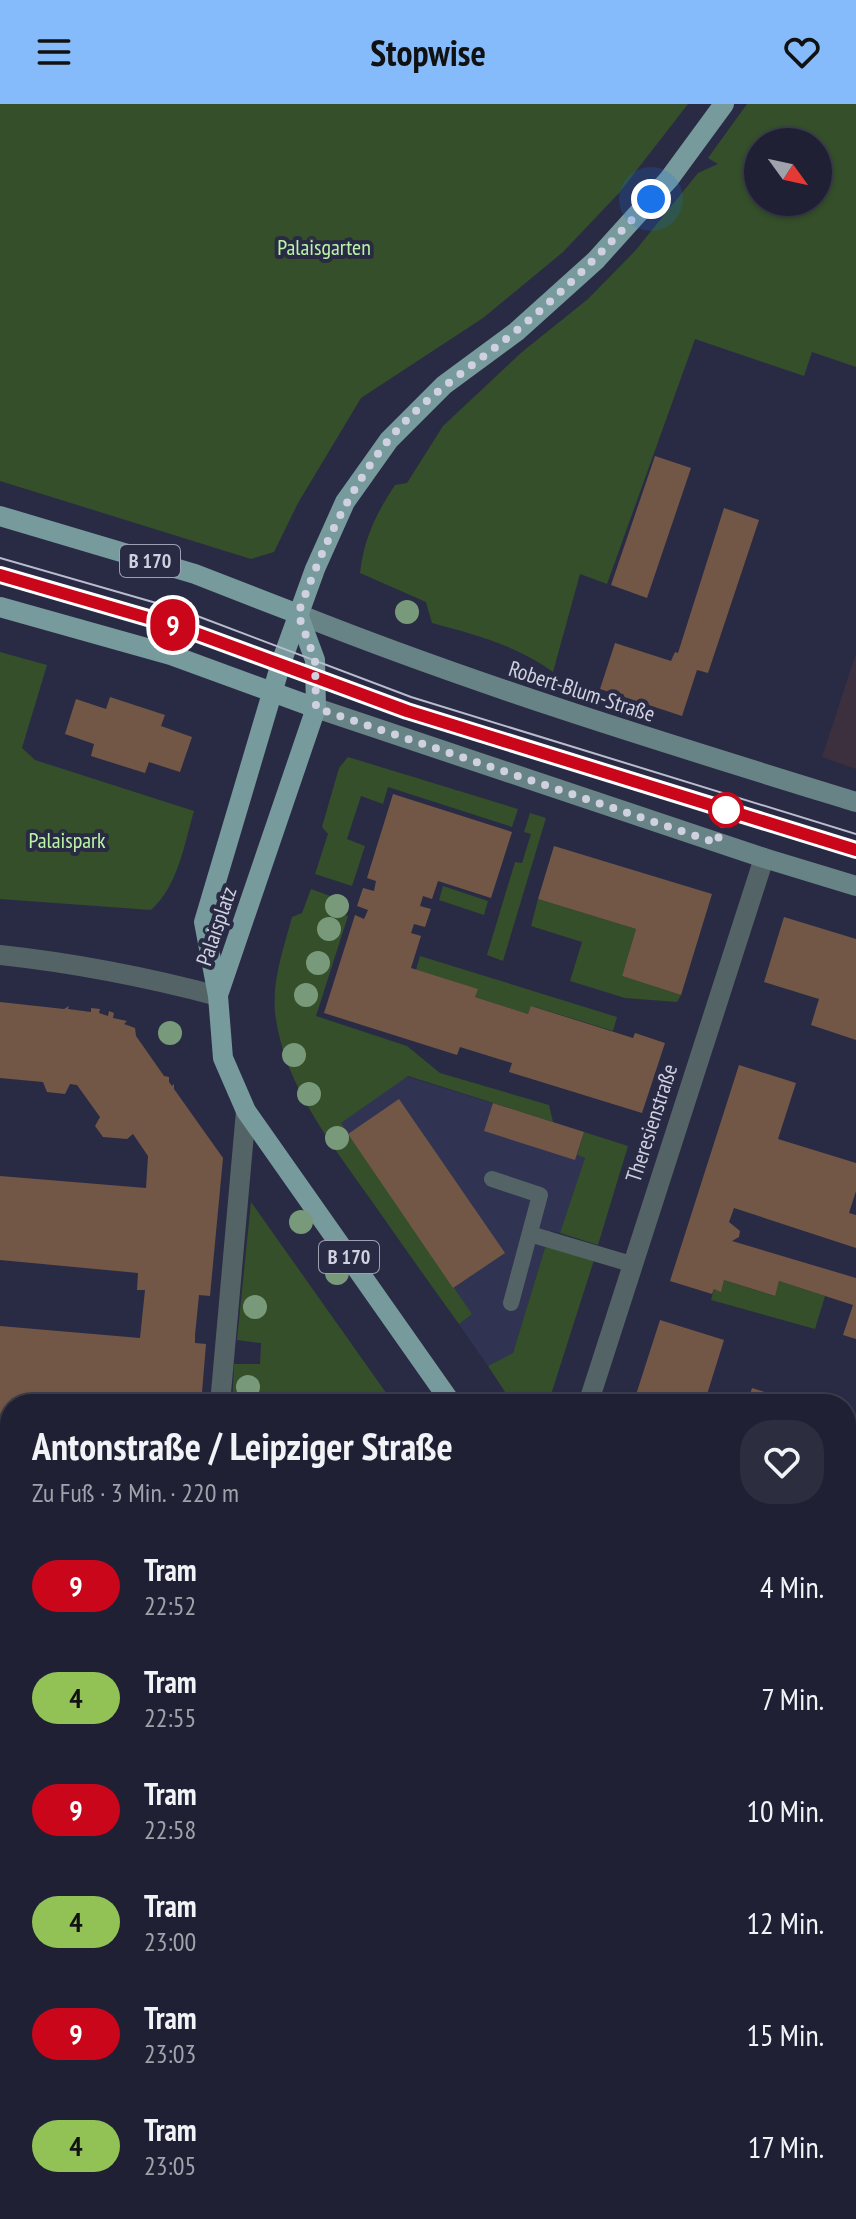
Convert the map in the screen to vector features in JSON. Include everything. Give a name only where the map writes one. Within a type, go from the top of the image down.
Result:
[{"type":"main road","points":[[298,614],[345,502],[389,440],[444,385],[516,332],[596,260],[669,179],[724,104]]},
{"type":"main road","name":"B 170","points":[[0,516],[195,574],[298,614]]},
{"type":"main road","points":[[0,607],[70,624],[273,690],[316,708],[856,886]]},
{"type":"main road","name":"Palaisplatz","points":[[218,996],[204,922],[298,614]]},
{"type":"main road","name":"Palaisplatz","points":[[218,996],[316,708],[315,660],[298,614]]},
{"type":"main road","name":"Robert-Blum-Straße","points":[[298,614],[424,665],[575,716],[856,802]]},
{"type":"main road","name":"B 170","points":[[218,996],[223,1058],[246,1111],[445,1394]]},
{"type":"street","name":"Theresienstraße","points":[[591,1394],[764,858]]},
{"type":"street","points":[[0,955],[68,962],[151,978],[218,996]]},
{"type":"street","points":[[221,1394],[246,1111]]},
{"type":"lane","points":[[492,1179],[540,1195],[511,1303]]},
{"type":"lane","points":[[530,1234],[631,1264]]},
{"type":"shaded area","points":[[856,654],[856,769],[822,757]]},
{"type":"shaded area","points":[[284,1038],[584,1132],[577,1155],[585,1158],[560,1233],[551,1231],[513,1353],[488,1366],[306,1104],[292,1074],[282,1043]]},
{"type":"green space","name":"Palaisgarten","points":[[0,104],[688,104],[619,193],[563,252],[483,318],[361,398],[298,503],[274,552],[251,559],[0,481]]},
{"type":"green space","points":[[747,104],[856,104],[856,367],[812,352],[804,376],[695,339],[607,584],[580,574],[553,672],[510,648],[432,623],[426,602],[360,573],[368,537],[382,506],[395,485],[407,483],[443,426],[522,352],[588,299],[635,251],[698,173],[718,164],[708,158]]},
{"type":"green space","name":"Palaispark","points":[[0,652],[47,665],[22,748],[35,760],[194,811],[174,877],[151,910],[0,899]]},
{"type":"green space","points":[[348,757],[518,809],[512,827],[388,787],[383,804],[361,796],[347,839],[365,846],[352,886],[315,874],[328,834],[322,827],[339,768]]},
{"type":"green space","points":[[530,813],[546,818],[503,961],[487,955],[515,862],[522,863],[531,834],[524,832]]},
{"type":"green space","points":[[443,886],[488,901],[484,915],[439,900]]},
{"type":"green space","points":[[311,889],[347,902],[343,914],[348,916],[316,1016],[407,1046],[440,1073],[549,1105],[553,1122],[408,1076],[341,1123],[472,1314],[459,1324],[325,1134],[288,1064],[275,1012],[275,988],[292,917],[302,913]]},
{"type":"green space","points":[[538,899],[636,929],[622,976],[681,995],[677,1002],[625,998],[570,981],[582,942],[531,926]]},
{"type":"green space","points":[[420,956],[617,1017],[613,1031],[532,1006],[528,1014],[475,997],[477,989],[416,970]]},
{"type":"green space","points":[[584,1132],[628,1146],[598,1245],[560,1233],[585,1158],[577,1155]]},
{"type":"green space","points":[[251,1202],[387,1394],[232,1394],[234,1364],[260,1364],[261,1343],[237,1340]]},
{"type":"green space","points":[[546,1245],[594,1260],[551,1394],[506,1394],[488,1366],[513,1353]]},
{"type":"green space","points":[[724,1280],[774,1296],[779,1281],[825,1296],[815,1329],[711,1300],[714,1289],[721,1291]]},
{"type":"building","points":[[655,456],[691,468],[647,598],[611,585]]},
{"type":"building","points":[[724,508],[759,520],[708,673],[697,670],[682,716],[600,689],[615,643],[671,661],[675,652],[678,653]]},
{"type":"building","points":[[110,697],[165,715],[161,726],[192,737],[180,772],[149,762],[145,773],[91,756],[94,744],[65,734],[76,699],[106,709]]},
{"type":"building","points":[[393,794],[512,832],[491,898],[438,881],[432,899],[423,896],[420,906],[431,909],[425,927],[414,924],[411,933],[421,936],[411,968],[478,989],[475,997],[528,1014],[531,1006],[633,1038],[635,1033],[665,1043],[642,1113],[509,1072],[512,1063],[460,1047],[457,1055],[324,1013],[355,915],[364,919],[368,910],[357,906],[363,888],[374,891],[376,881],[367,878]]},
{"type":"building","points":[[554,846],[712,894],[681,995],[622,976],[636,929],[538,899]]},
{"type":"building","points":[[784,917],[856,939],[856,1040],[811,1025],[819,999],[764,982]]},
{"type":"building","points":[[0,1002],[64,1009],[69,1006],[68,1009],[91,1012],[91,1008],[100,1009],[99,1013],[108,1016],[109,1011],[114,1013],[113,1018],[127,1021],[124,1024],[135,1028],[136,1036],[164,1076],[169,1077],[172,1086],[174,1084],[174,1089],[223,1158],[210,1296],[199,1295],[195,1335],[195,1343],[206,1344],[202,1394],[0,1394],[0,1326],[140,1338],[145,1290],[137,1290],[138,1273],[0,1260],[0,1176],[146,1188],[148,1156],[133,1134],[127,1139],[103,1137],[95,1126],[100,1117],[77,1085],[70,1084],[65,1094],[47,1092],[43,1082],[0,1078]]},
{"type":"building","points":[[739,1065],[796,1083],[778,1139],[856,1163],[856,1191],[849,1213],[856,1215],[856,1248],[734,1208],[729,1222],[740,1231],[739,1237],[732,1241],[856,1278],[856,1339],[843,1335],[853,1305],[779,1281],[775,1296],[724,1280],[721,1292],[714,1289],[712,1294],[670,1281]]},
{"type":"building","points":[[399,1099],[505,1253],[453,1288],[348,1134]]},
{"type":"building","points":[[493,1103],[584,1132],[575,1160],[484,1131]]},
{"type":"building","points":[[660,1320],[724,1340],[707,1394],[636,1394]]},
{"type":"building","points":[[752,1388],[771,1394],[750,1394]]},
{"type":"tram line","points":[[0,558],[184,611],[411,697],[856,834]]},
{"type":"tram line","points":[[0,574],[179,627],[407,711],[856,850]]},
{"type":"tram line","name":"9","points":[[0,575],[179,627],[407,711],[856,850]]},
{"type":"route","points":[[651,199],[596,260],[516,332],[444,385],[389,440],[345,502],[298,614],[315,660],[316,708],[717,843],[726,810]]}]
